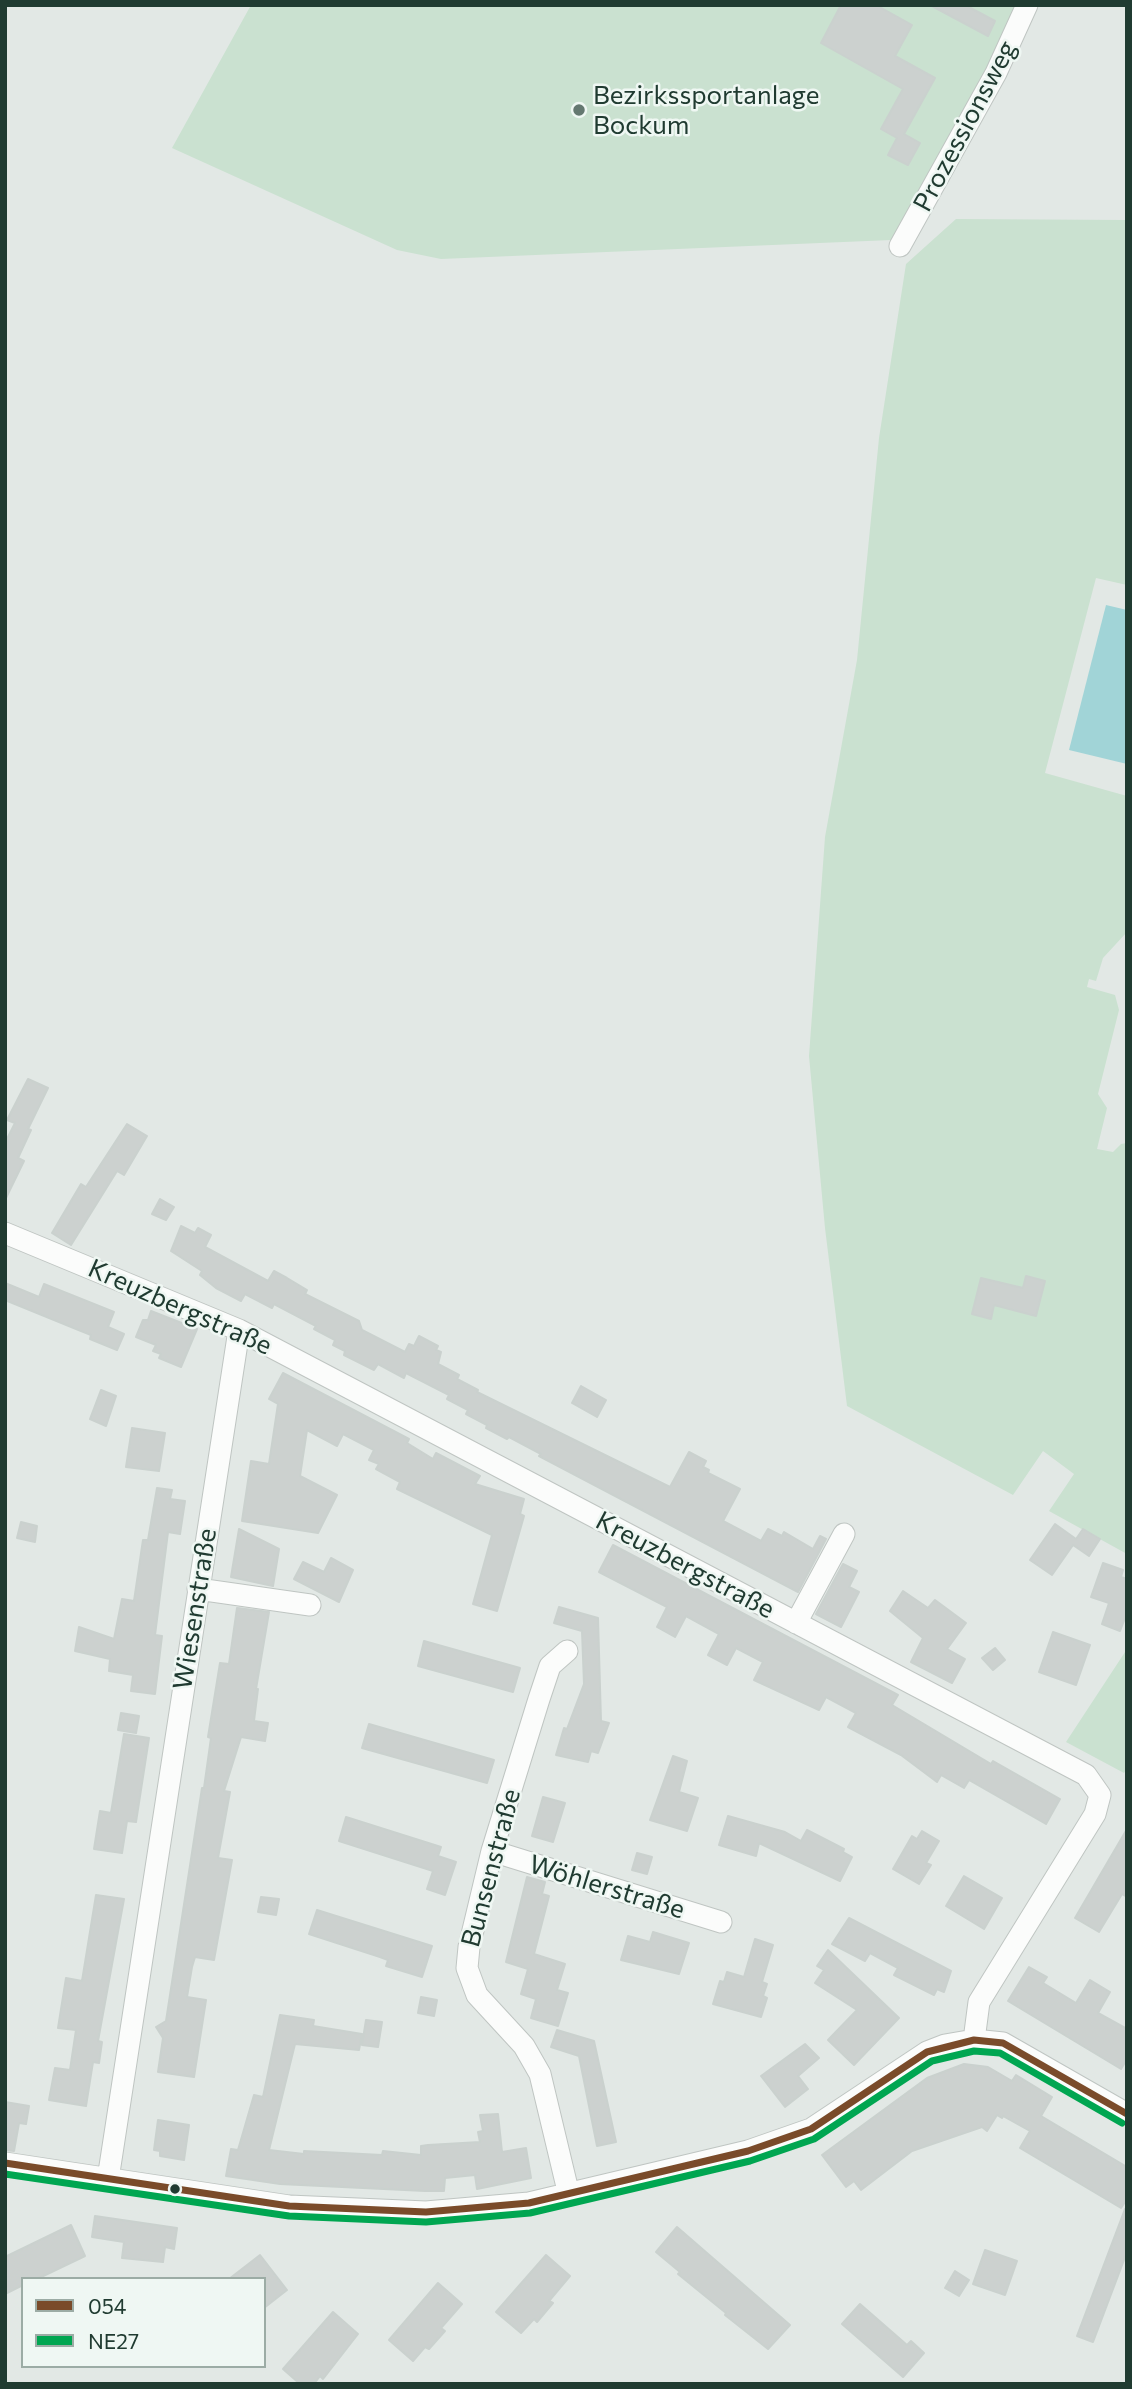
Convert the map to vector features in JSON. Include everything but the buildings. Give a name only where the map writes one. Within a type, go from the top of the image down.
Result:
[{"type":"street","name":"Prozessionsweg","points":[[900,246],[1002,63],[1027,5]]},
{"type":"street","name":"Kreuzbergstraße","points":[[5,1233],[239,1330],[1086,1775],[1100,1796],[1095,1814],[979,2002],[974,2040]]},
{"type":"street","name":"Wiesenstraße","points":[[108,2179],[239,1330]]},
{"type":"street","points":[[796,1623],[844,1534]]},
{"type":"street","points":[[198,1589],[310,1605]]},
{"type":"street","name":"Bunsenstraße","points":[[567,1651],[550,1667],[492,1852],[469,1947],[467,1968],[477,1995],[524,2046],[541,2074],[569,2195]]},
{"type":"street","name":"Wöhlerstraße","points":[[492,1852],[721,1922]]},
{"type":"street","points":[[5,2164],[289,2206],[426,2212],[529,2203],[748,2151],[811,2129],[927,2052],[945,2045],[974,2040],[1003,2043],[1127,2114]]},
{"type":"green space","name":"Bezirkssportanlage Bockum","points":[[251,5],[1021,5],[987,73],[891,240],[441,259],[397,250],[172,148]]},
{"type":"green space","points":[[956,219],[1127,220],[1127,585],[1096,578],[1045,773],[1127,796],[1127,932],[1103,958],[1096,981],[1089,979],[1087,987],[1115,995],[1119,1010],[1098,1094],[1107,1108],[1097,1149],[1113,1152],[1121,1144],[1127,1143],[1127,1554],[1049,1511],[1074,1474],[1043,1451],[1013,1495],[847,1406],[825,1228],[809,1056],[825,837],[857,660],[879,438],[906,264]]},
{"type":"green space","points":[[1127,1649],[1127,1768],[1124,1773],[1066,1742]]},
{"type":"water","points":[[1106,605],[1127,610],[1127,764],[1069,750]]},
{"type":"transit line","name":"054","points":[[5,2163],[289,2206],[426,2212],[529,2203],[748,2151],[811,2129],[927,2052],[974,2040],[1003,2043],[1127,2114]]},
{"type":"transit line","name":"NE27","points":[[5,2174],[289,2216],[426,2222],[530,2213],[750,2161],[814,2139],[932,2061],[974,2051],[1000,2053],[1122,2123]]},
{"type":"place","name":"Bezirkssportanlage Bockum","points":[[579,110]]}]
